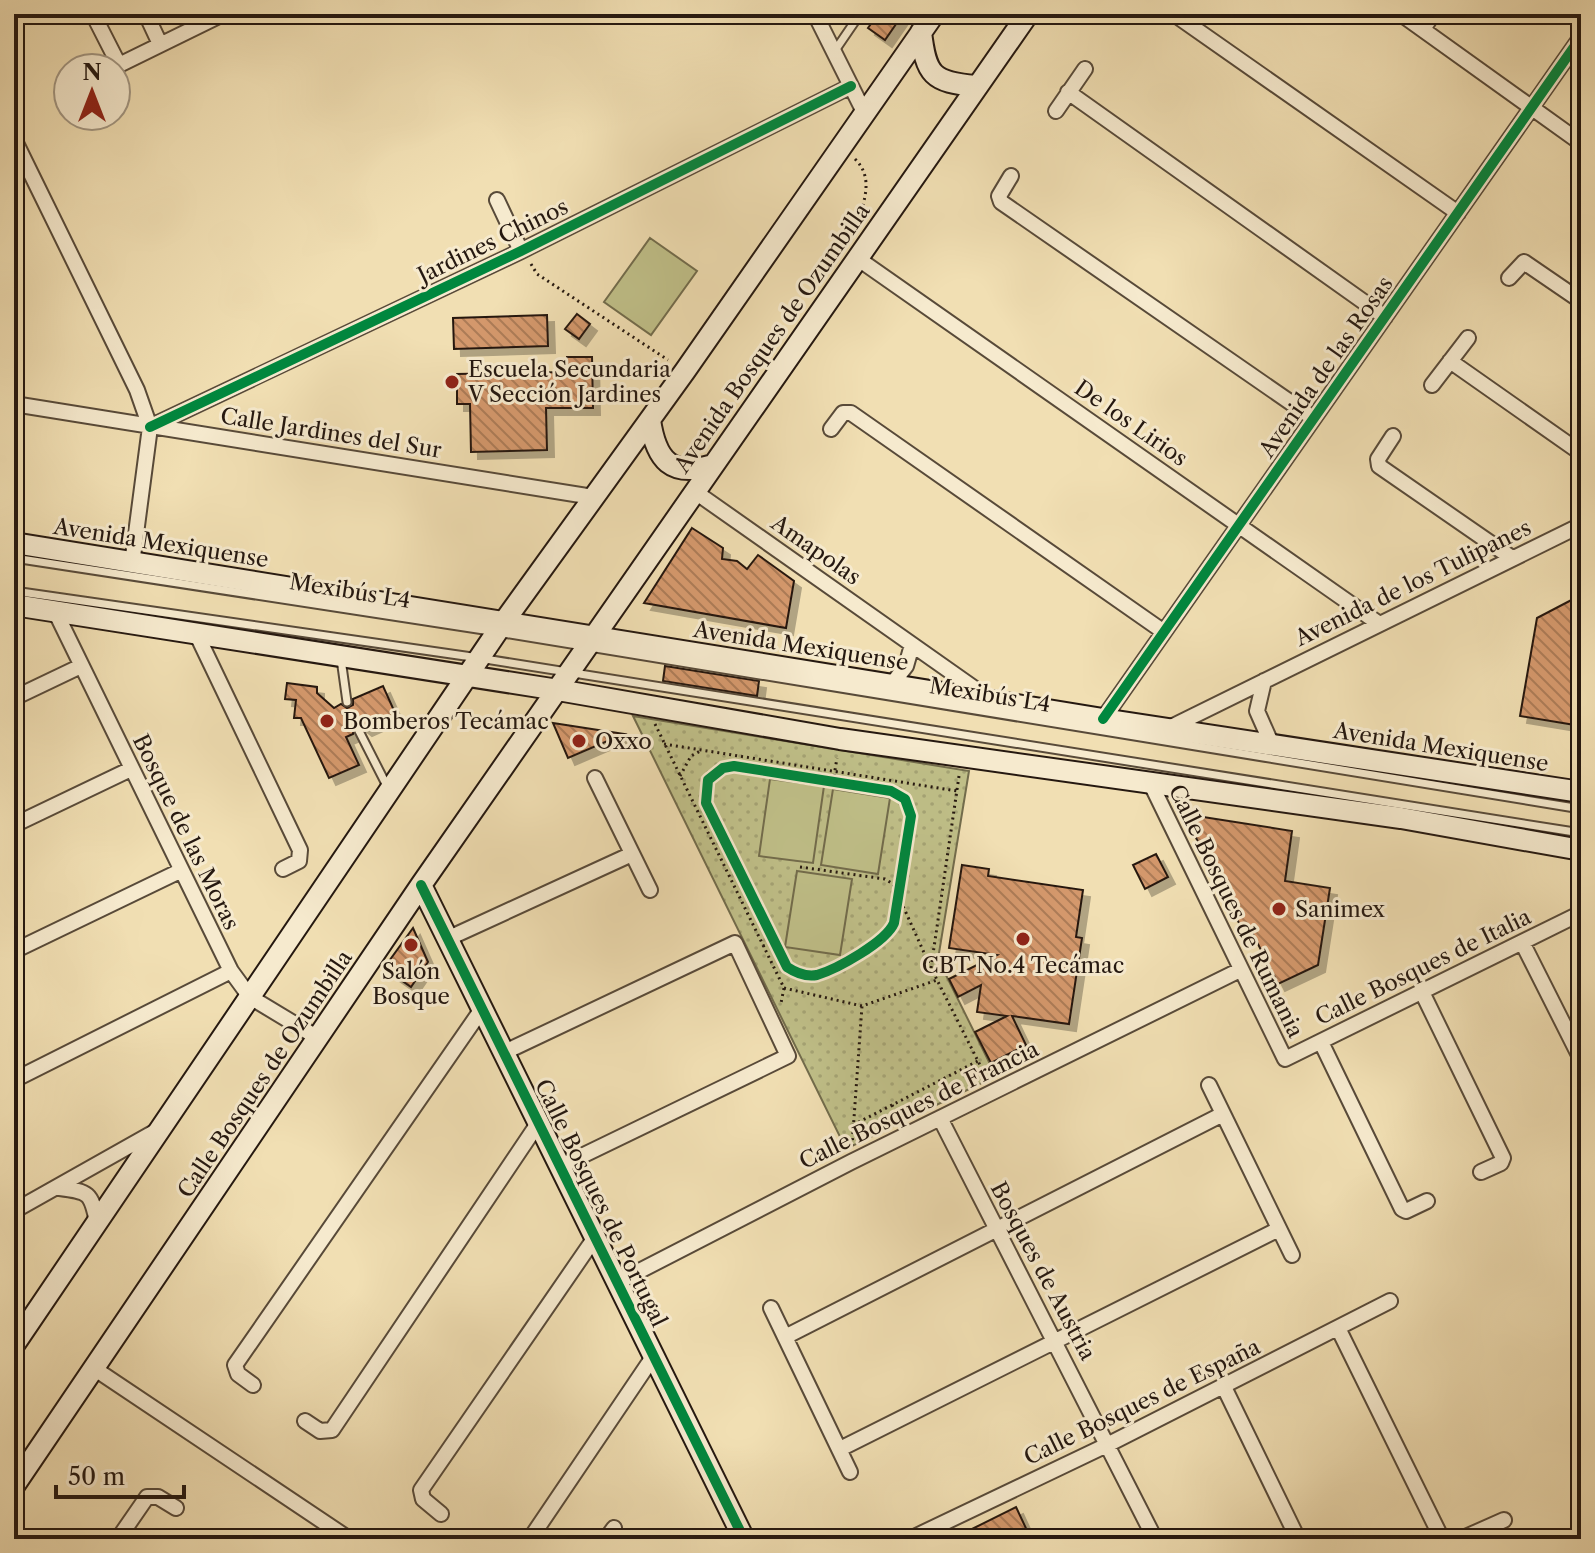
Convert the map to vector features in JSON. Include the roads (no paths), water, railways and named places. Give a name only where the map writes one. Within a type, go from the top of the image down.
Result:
[{"type":"main road","points":[[14,1345],[500,627],[685,371],[934,14]]},
{"type":"main road","name":"Avenida Bosques de Ozumbilla","points":[[563,682],[1028,14]]},
{"type":"main road","points":[[921,32],[925,63],[934,76],[951,84],[976,86]]},
{"type":"main road","points":[[650,420],[654,446],[666,462],[680,469],[696,471],[713,465]]},
{"type":"main road","name":"Avenida Mexiquense","points":[[14,543],[589,642],[892,684],[1581,792]]},
{"type":"main road","points":[[14,605],[340,657],[473,667],[563,682],[647,708],[840,739],[1401,818],[1581,850]]},
{"type":"main road","name":"Calle Bosques de Ozumbilla","points":[[14,1486],[421,885],[563,682]]},
{"type":"main road","name":"Calle Bosques de Portugal","points":[[421,885],[744,1539]]},
{"type":"street","points":[[93,14],[115,64],[160,44],[203,18],[223,14]]},
{"type":"street","points":[[146,14],[160,44]]},
{"type":"street","points":[[815,14],[864,112]]},
{"type":"street","points":[[1174,14],[1458,213]]},
{"type":"street","points":[[1401,14],[1581,143]]},
{"type":"street","points":[[1423,29],[1433,14]]},
{"type":"street","name":"Avenida de las Rosas","points":[[1103,719],[1581,37]]},
{"type":"street","points":[[1056,111],[1085,69]]},
{"type":"street","name":"Jardines Chinos","points":[[150,427],[521,251],[851,86]]},
{"type":"street","points":[[1068,92],[1385,317]]},
{"type":"street","points":[[14,139],[137,390],[150,427],[132,564]]},
{"type":"street","points":[[1011,176],[999,196],[1001,202],[1313,418]]},
{"type":"street","name":"Jardines Chinos","points":[[497,200],[521,251]]},
{"type":"street","name":"De los Lirios","points":[[857,258],[1378,623]]},
{"type":"street","points":[[1509,278],[1524,262],[1581,301]]},
{"type":"street","points":[[1432,385],[1468,338]]},
{"type":"street","points":[[1450,361],[1581,453]]},
{"type":"street","name":"Calle Jardines del Sur","points":[[14,404],[593,497]]},
{"type":"street","points":[[831,429],[843,413],[851,413],[1164,632]]},
{"type":"street","points":[[1393,436],[1378,459],[1379,466],[1512,558]]},
{"type":"street","name":"Amapolas","points":[[694,491],[992,700]]},
{"type":"street","name":"Avenida de los Tulipanes","points":[[1167,729],[1581,525]]},
{"type":"street","name":"Bosque de las Moras","points":[[55,611],[231,971],[250,997],[318,1038]]},
{"type":"street","points":[[197,635],[300,850],[299,861],[283,869]]},
{"type":"street","points":[[892,684],[906,666],[912,645]]},
{"type":"street","points":[[14,698],[81,666]]},
{"type":"street","points":[[1264,681],[1257,711],[1272,745]]},
{"type":"street","points":[[14,825],[131,769]]},
{"type":"street","points":[[595,778],[650,890]]},
{"type":"street","name":"Calle Bosques de Rumania","points":[[1150,782],[1285,1059]]},
{"type":"street","points":[[449,938],[632,854]]},
{"type":"street","points":[[14,951],[180,871]]},
{"type":"street","name":"Calle Bosques de Italia","points":[[1285,1059],[1581,913]]},
{"type":"street","points":[[1522,942],[1581,1059]]},
{"type":"street","points":[[505,1052],[735,943],[788,1056],[561,1166]]},
{"type":"street","name":"Calle Bosques de Francia","points":[[618,1282],[851,1162],[1240,970]]},
{"type":"street","points":[[14,1080],[231,971]]},
{"type":"street","points":[[1422,992],[1503,1158],[1501,1163],[1481,1172]]},
{"type":"street","points":[[253,1385],[238,1374],[235,1365],[482,1009]]},
{"type":"street","points":[[1321,1042],[1402,1209],[1406,1211],[1427,1201]]},
{"type":"street","points":[[1209,1085],[1292,1255]]},
{"type":"street","points":[[785,1337],[1223,1114]]},
{"type":"street","name":"Bosques de Austria","points":[[940,1118],[1155,1539]]},
{"type":"street","points":[[305,1421],[320,1431],[332,1430],[539,1122]]},
{"type":"street","points":[[14,1211],[156,1131]]},
{"type":"street","points":[[59,1188],[88,1194],[97,1222]]},
{"type":"street","points":[[840,1449],[1279,1229]]},
{"type":"street","points":[[441,1514],[423,1499],[421,1490],[596,1236]]},
{"type":"street","name":"Calle Bosques de España","points":[[910,1539],[1339,1330],[1390,1301]]},
{"type":"street","points":[[771,1308],[850,1472]]},
{"type":"street","points":[[1339,1330],[1442,1539]]},
{"type":"street","points":[[530,1539],[653,1357]]},
{"type":"street","points":[[95,1369],[349,1539]]},
{"type":"street","points":[[1224,1387],[1298,1539]]},
{"type":"street","points":[[118,1539],[147,1497],[158,1497],[176,1508]]},
{"type":"street","points":[[1461,1539],[1504,1520]]},
{"type":"lane","points":[[834,52],[860,14]]},
{"type":"lane","name":"Mexibús L4","points":[[14,558],[500,627]]},
{"type":"lane","points":[[14,591],[473,667]]},
{"type":"lane","name":"Mexibús L4","points":[[589,642],[1581,809]]},
{"type":"lane","points":[[340,657],[347,702]]},
{"type":"lane","name":"Mexibús L4","points":[[563,682],[1581,833]]},
{"type":"lane","points":[[359,731],[390,792]]},
{"type":"place","name":"Escuela Secundaria V Sección Jardines","points":[[452,382]]},
{"type":"place","name":"Bomberos Tecámac","points":[[327,721]]},
{"type":"place","name":"Oxxo","points":[[579,741]]},
{"type":"place","name":"Sanimex","points":[[1279,909]]},
{"type":"place","name":"CBT No.4 Tecámac","points":[[1023,939]]},
{"type":"place","name":"Salón Bosque","points":[[411,945]]}]
